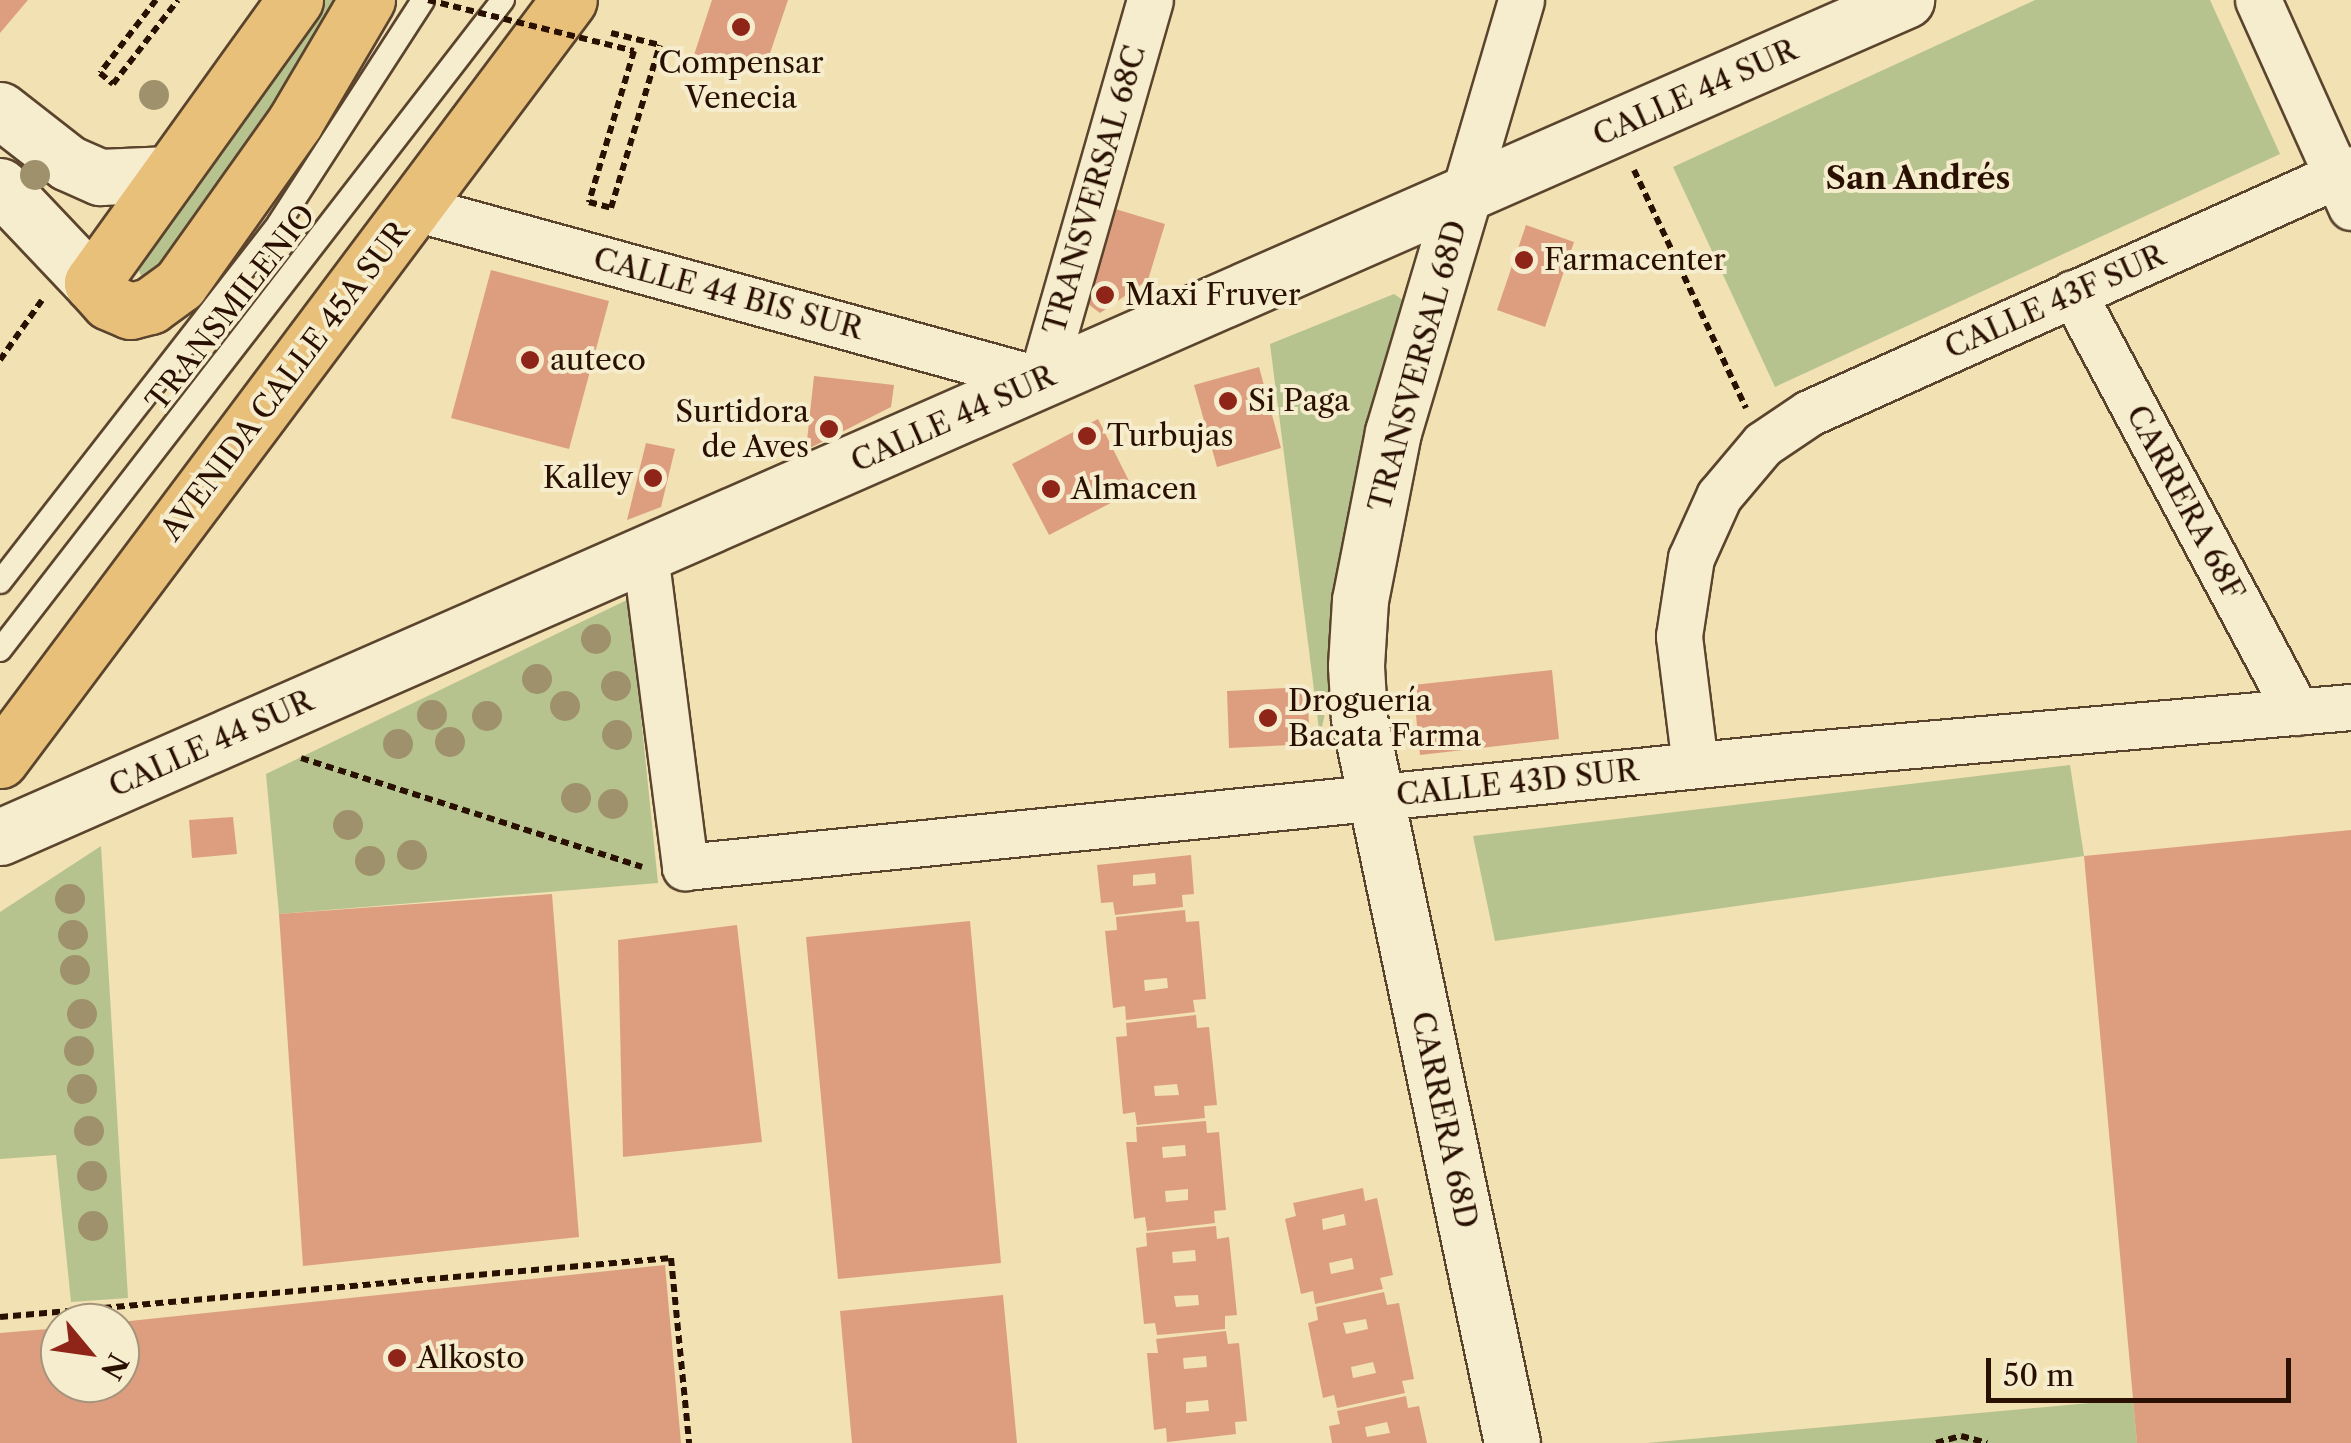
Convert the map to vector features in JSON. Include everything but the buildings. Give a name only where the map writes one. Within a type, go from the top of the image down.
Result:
[{"type":"highway","points":[[295,0],[84,291],[130,311],[150,306],[180,284],[295,122],[367,0]]},
{"type":"highway","name":"AVENIDA CALLE 45A SUR","points":[[0,760],[569,0]]},
{"type":"street","name":"TRANSVERSAL 68C","points":[[1041,380],[1150,0]]},
{"type":"street","name":"TRANSVERSAL 68D","points":[[1376,797],[1359,718],[1360,600],[1393,432],[1522,0]]},
{"type":"street","name":"CALLE 44 SUR","points":[[0,837],[1906,0]]},
{"type":"street","points":[[2258,0],[2345,184]]},
{"type":"street","points":[[0,110],[68,163],[100,177],[170,174]]},
{"type":"street","name":"CALLE 43F SUR","points":[[1695,765],[1679,636],[1691,558],[1720,496],[1763,444],[1808,414],[2073,293],[2345,184]]},
{"type":"street","points":[[0,186],[84,291]]},
{"type":"street","name":"CALLE 44 BIS SUR","points":[[415,208],[1041,380]]},
{"type":"street","name":"CARRERA 68F","points":[[2073,293],[2297,712]]},
{"type":"street","points":[[645,554],[671,869]]},
{"type":"street","name":"CALLE 43D SUR","points":[[671,869],[1695,765],[2351,708]]},
{"type":"street","name":"CARRERA 68D","points":[[1376,797],[1512,1443]]},
{"type":"lane","name":"TRANSMILENIO","points":[[0,582],[279,223],[426,0]]},
{"type":"lane","name":"TRANSMILENIO","points":[[0,650],[503,0]]},
{"type":"path","points":[[156,0],[100,74],[113,84],[178,0]]},
{"type":"path","points":[[426,0],[634,52],[589,202],[611,208],[660,45],[611,33]]},
{"type":"path","points":[[1615,128],[1763,444]]},
{"type":"path","points":[[0,360],[84,291]]},
{"type":"path","points":[[289,754],[671,869]]},
{"type":"path","points":[[0,1317],[671,1258],[689,1443]]},
{"type":"path","points":[[1936,1443],[1961,1436],[1987,1443]]},
{"type":"green space","points":[[320,0],[346,0],[162,281],[143,280],[135,262]]},
{"type":"green space","points":[[2035,0],[2210,0],[2280,154],[1775,387],[1673,167]]},
{"type":"green space","points":[[1394,294],[1410,305],[1320,737],[1270,344]]},
{"type":"green space","points":[[629,599],[658,883],[279,914],[266,774]]},
{"type":"green space","points":[[2070,765],[2084,856],[1495,941],[1473,836]]},
{"type":"green space","points":[[101,846],[128,1298],[71,1302],[56,1155],[0,1159],[0,912]]},
{"type":"green space","points":[[2133,1399],[2137,1443],[1647,1443]]},
{"type":"place","name":"Compensar Venecia","points":[[741,27]]},
{"type":"place","name":"Farmacenter","points":[[1524,260]]},
{"type":"place","name":"Maxi Fruver","points":[[1105,295]]},
{"type":"place","name":"auteco","points":[[530,360]]},
{"type":"place","name":"Si Paga","points":[[1228,401]]},
{"type":"place","name":"Surtidora de Aves","points":[[829,429]]},
{"type":"place","name":"Turbujas","points":[[1087,436]]},
{"type":"place","name":"Kalley","points":[[653,478]]},
{"type":"place","name":"Almacen","points":[[1051,489]]},
{"type":"place","name":"Droguería Bacata Farma","points":[[1268,718]]},
{"type":"place","name":"Alkosto","points":[[397,1358]]},
{"type":"district","name":"San Andrés","points":[[1918,178]]}]
